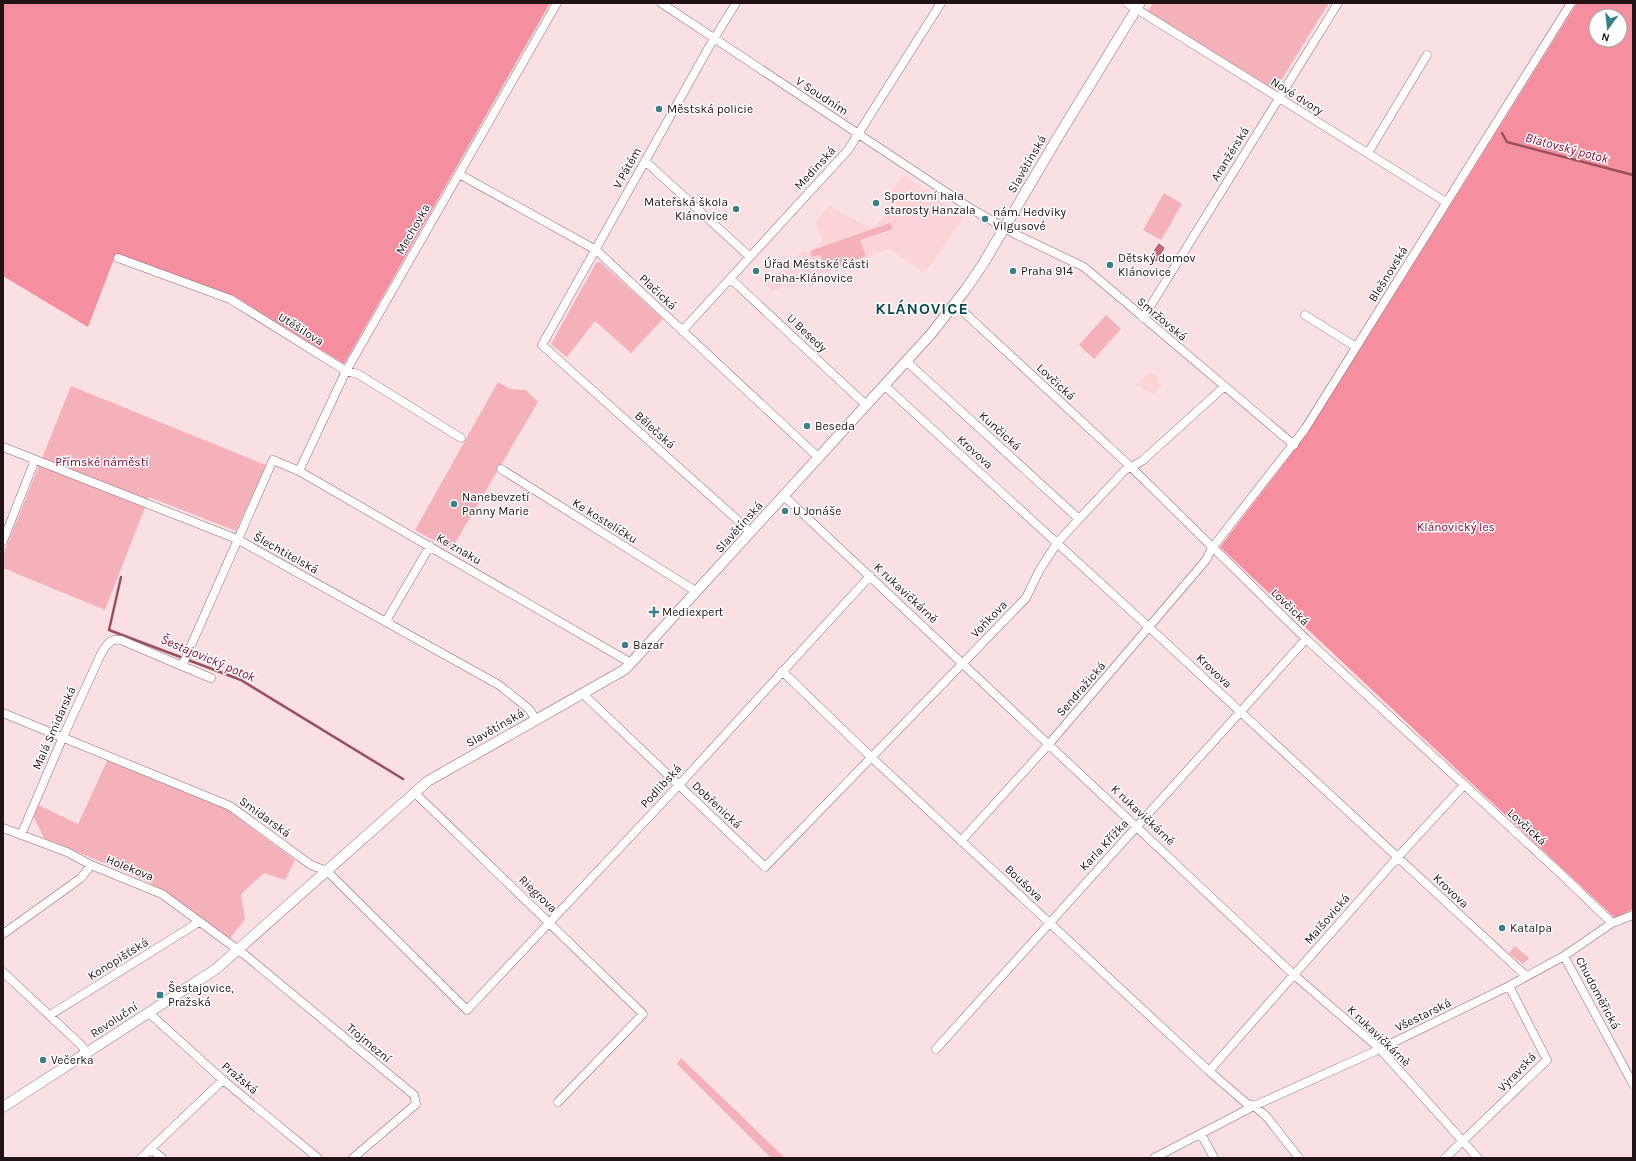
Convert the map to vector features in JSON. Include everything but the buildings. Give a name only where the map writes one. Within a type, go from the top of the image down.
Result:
[{"type":"street","name":"Mechovka","points":[[299,470],[346,371],[556,3]]},
{"type":"street","name":"V Soudním","points":[[661,3],[970,208]]},
{"type":"street","name":"V Pátém","points":[[542,346],[714,39],[736,3]]},
{"type":"street","name":"Medinská","points":[[682,331],[848,150],[859,135],[941,3]]},
{"type":"street","name":"Nové dvory","points":[[1127,3],[1138,6],[1279,98],[1446,202]]},
{"type":"street","name":"Aranžérská","points":[[1143,318],[1338,3]]},
{"type":"street","name":"Blešnovská","points":[[1212,548],[1294,445],[1571,3]]},
{"type":"street","name":"Slavětínská","points":[[237,951],[428,781],[583,694],[624,670],[631,663],[819,458],[906,361],[954,304],[983,264],[1138,6]]},
{"type":"street","points":[[1368,153],[1427,55]]},
{"type":"street","points":[[645,161],[750,257]]},
{"type":"street","name":"Plačická","points":[[459,174],[596,250],[819,458]]},
{"type":"street","name":"Smržovská","points":[[970,208],[1004,228],[1084,267],[1294,445]]},
{"type":"street","name":"Utěšilova","points":[[118,258],[230,299],[346,371],[358,374],[461,438]]},
{"type":"street","name":"U Besedy","points":[[731,278],[866,405]]},
{"type":"street","name":"Lovčická","points":[[954,304],[1131,467],[1306,639],[1612,923]]},
{"type":"street","points":[[1304,315],[1356,347]]},
{"type":"street","name":"Bělečská","points":[[542,346],[751,532]]},
{"type":"street","name":"Kunčická","points":[[906,361],[1079,519]]},
{"type":"street","name":"Krovova","points":[[884,385],[1150,627],[1397,858],[1526,976]]},
{"type":"street","name":"Voňkova","points":[[765,867],[1026,598],[1039,571],[1057,544],[1125,470],[1142,461],[1225,386]]},
{"type":"street","name":"Šlechtitelská","points":[[3,447],[237,539],[499,685],[529,709],[536,720]]},
{"type":"street","points":[[3,541],[34,460]]},
{"type":"street","name":"Ke znaku","points":[[237,539],[273,460],[299,470],[631,663]]},
{"type":"street","name":"Ke kostelíčku","points":[[501,469],[696,592]]},
{"type":"street","name":"K rukavičkárně","points":[[784,496],[1294,975],[1380,1049],[1478,1158]]},
{"type":"street","points":[[211,678],[183,663],[237,539]]},
{"type":"street","points":[[386,621],[430,546]]},
{"type":"street","name":"Sendražická","points":[[961,840],[1049,744],[1150,627],[1206,560],[1212,548]]},
{"type":"street","name":"Podlibská","points":[[467,1010],[678,785],[870,576]]},
{"type":"street","name":"Malá Smidarská","points":[[21,835],[63,737],[101,654],[109,642],[114,639],[119,640],[183,663]]},
{"type":"street","name":"Karla Křížka","points":[[936,1049],[1049,923],[1138,827],[1306,639]]},
{"type":"street","name":"Boušova","points":[[782,671],[871,757],[1209,1071],[1246,1103],[1254,1106],[1266,1116],[1299,1158]]},
{"type":"street","name":"Dobřenická","points":[[583,694],[765,867]]},
{"type":"street","name":"Smidarská","points":[[3,713],[230,806],[311,865],[327,871],[467,1010]]},
{"type":"street","name":"Malšovická","points":[[1209,1071],[1397,858],[1464,785]]},
{"type":"street","name":"Riegrova","points":[[415,793],[550,922],[643,1014],[558,1102]]},
{"type":"street","name":"Holekova","points":[[3,828],[67,852],[91,865],[162,894],[237,951]]},
{"type":"street","points":[[3,934],[81,878],[91,865]]},
{"type":"street","name":"Všestarská","points":[[1154,1158],[1254,1106],[1380,1049],[1509,986],[1564,956],[1612,923],[1633,915]]},
{"type":"street","name":"Konopišťská","points":[[50,1015],[199,922]]},
{"type":"street","name":"Revoluční","points":[[3,1107],[210,973],[237,951]]},
{"type":"street","name":"Trojmezní","points":[[237,951],[245,955],[414,1095],[416,1104],[353,1158]]},
{"type":"street","name":"Chudoměřická","points":[[1564,956],[1633,1084]]},
{"type":"street","points":[[3,972],[50,1015],[81,1045],[87,1053]]},
{"type":"street","name":"Výravská","points":[[1445,1158],[1547,1060],[1509,986]]},
{"type":"street","name":"Pražská","points":[[149,1013],[223,1080],[318,1158]]},
{"type":"street","points":[[141,1158],[223,1080]]},
{"type":"street","points":[[1201,1134],[1214,1158]]},
{"type":"street","points":[[151,1149],[162,1158]]},
{"type":"shaded area","points":[[904,175],[964,216],[930,266],[923,272],[889,249],[772,291],[762,280],[773,276],[784,269],[803,251],[808,253],[821,243],[822,239],[815,222],[829,206],[870,228],[874,227],[885,215],[889,207],[891,191]]},
{"type":"shaded area","points":[[1159,244],[1164,248],[1156,261],[1150,257]]},
{"type":"shaded area","points":[[1150,372],[1156,375],[1159,380],[1157,382],[1162,385],[1153,394],[1144,389],[1143,390],[1140,385],[1138,387],[1136,385]]},
{"type":"green space","points":[[3,3],[550,3],[344,364],[234,296],[125,257],[115,256],[88,327],[3,276]]},
{"type":"green space","points":[[1153,3],[1329,3],[1275,90],[1148,11]]},
{"type":"green space","name":"Klánovický les","points":[[1577,3],[1633,3],[1633,909],[1615,918],[1220,547],[1308,432]]},
{"type":"green space","points":[[1164,193],[1182,204],[1161,240],[1143,230]]},
{"type":"green space","points":[[890,223],[893,229],[860,240],[866,256],[826,271],[820,255],[812,257],[810,251]]},
{"type":"green space","points":[[600,262],[663,319],[631,353],[595,321],[567,357],[551,344],[596,263]]},
{"type":"green space","points":[[1106,315],[1121,329],[1094,359],[1079,345]]},
{"type":"green space","points":[[498,382],[510,389],[526,390],[538,402],[451,550],[415,530]]},
{"type":"green space","name":"Přímské náměstí","points":[[71,386],[266,465],[236,531],[149,497],[105,610],[3,568],[3,555]]},
{"type":"green space","points":[[108,759],[224,807],[295,860],[285,880],[264,873],[241,894],[245,919],[229,940],[149,882],[44,838],[34,818],[36,804],[78,824]]},
{"type":"green space","points":[[1515,946],[1529,958],[1523,964],[1509,953]]},
{"type":"green space","points":[[681,1058],[785,1158],[771,1158],[677,1064]]},
{"type":"waterway","name":"Blatovský potok","points":[[1502,133],[1507,142],[1633,175]]},
{"type":"waterway","name":"Šestajovický potok","points":[[121,577],[109,630],[241,680],[403,779]]},
{"type":"place","name":"Městská policie","points":[[659,109]]},
{"type":"place","name":"Sportovní hala starosty Hanzala","points":[[876,203]]},
{"type":"place","name":"Mateřská škola Klánovice","points":[[736,209]]},
{"type":"place","name":"nám. Hedviky Vilgusové","points":[[985,219]]},
{"type":"place","name":"Dětský domov Klánovice","points":[[1110,265]]},
{"type":"place","name":"Úřad Městské části Praha-Klánovice","points":[[756,271]]},
{"type":"place","name":"Praha 914","points":[[1013,271]]},
{"type":"place","name":"Beseda","points":[[807,426]]},
{"type":"place","name":"Nanebevzetí Panny Marie","points":[[454,504]]},
{"type":"place","name":"U Jonáše","points":[[785,511]]},
{"type":"place","name":"Mediexpert","points":[[654,612]]},
{"type":"place","name":"Bazar","points":[[625,645]]},
{"type":"place","name":"Katalpa","points":[[1502,928]]},
{"type":"place","name":"Šestajovice, Pražská","points":[[160,995]]},
{"type":"place","name":"Večerka","points":[[43,1060]]},
{"type":"district","name":"KLÁNOVICE","points":[[922,308]]}]
